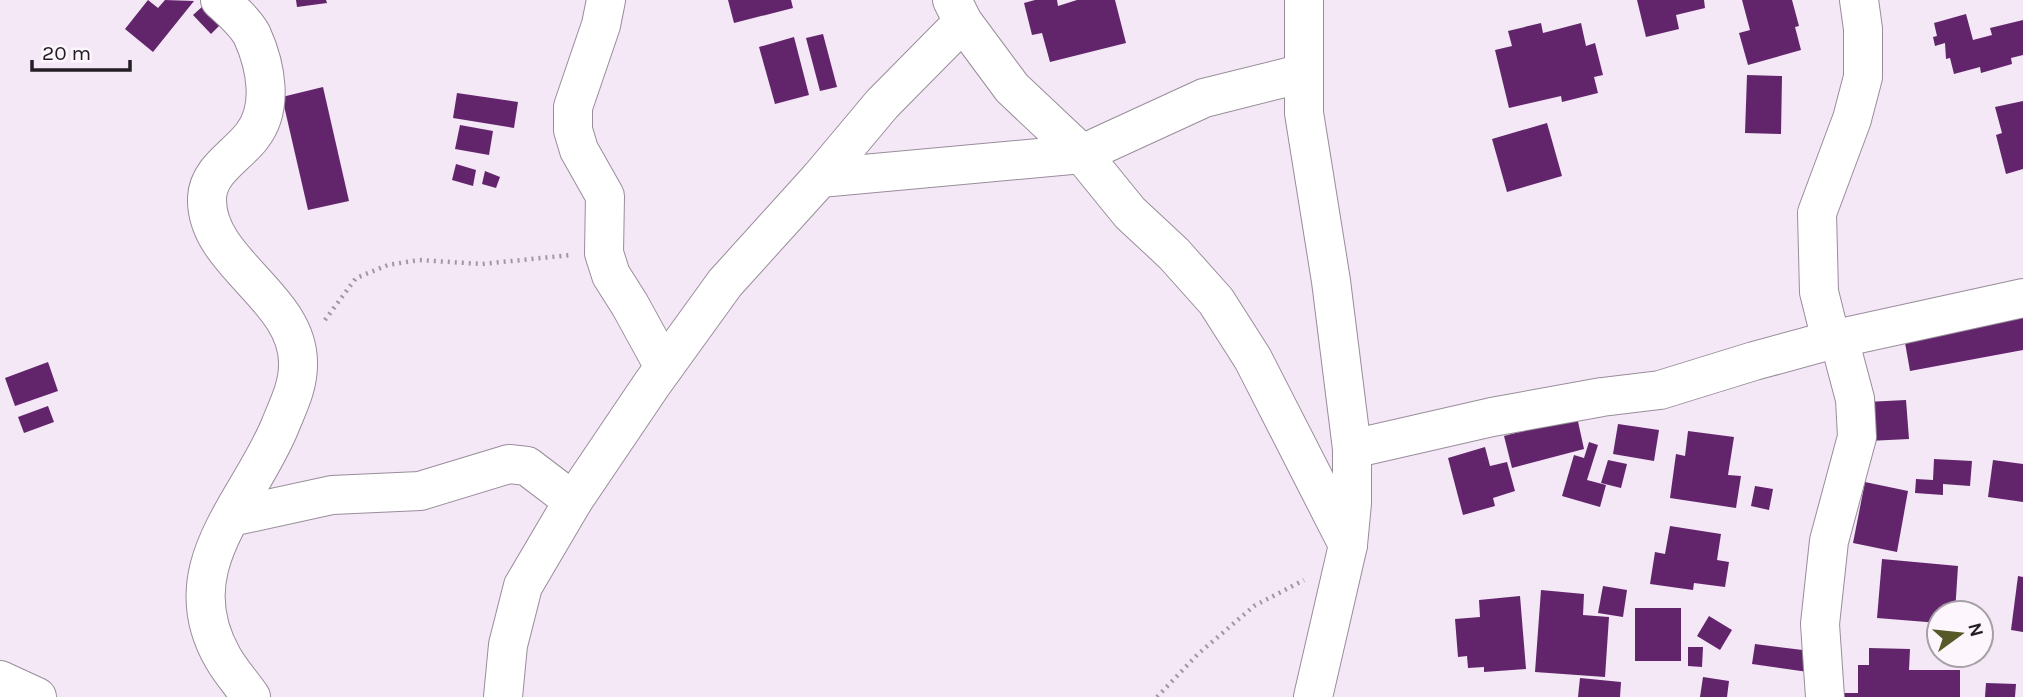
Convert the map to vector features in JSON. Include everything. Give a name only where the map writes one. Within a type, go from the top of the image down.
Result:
[{"type":"street","points":[[220,0],[251,34],[262,66],[266,94],[262,120],[252,137],[210,181],[207,214],[224,246],[291,329],[299,364],[295,390],[273,445],[215,544],[205,577],[208,619],[222,657],[251,697]]},
{"type":"street","points":[[606,0],[601,25],[573,107],[573,130],[579,150],[605,197],[604,253],[611,275],[664,367]]},
{"type":"street","points":[[1304,0],[1304,113],[1331,281],[1352,449],[1352,503],[1346,552],[1313,697]]},
{"type":"street","points":[[1825,697],[1820,624],[1829,541],[1857,437],[1855,399],[1819,292],[1817,213],[1852,119],[1863,77],[1863,29],[1859,0]]},
{"type":"street","points":[[503,697],[508,645],[523,586],[573,501],[725,283],[820,178],[957,11],[1012,89],[1082,154],[1130,213],[1174,254],[1216,301],[1253,359],[1346,552]]},
{"type":"street","points":[[820,178],[1082,154],[1204,98],[1304,73]]},
{"type":"street","points":[[1352,449],[1492,417],[1602,397],[1660,390],[1754,360],[2023,298]]},
{"type":"street","points":[[231,517],[332,495],[420,491],[509,464],[527,466],[573,501]]},
{"type":"street","points":[[0,680],[37,697]]},
{"type":"path","points":[[299,364],[318,328],[356,278],[369,271],[419,260],[482,264],[604,253]]},
{"type":"path","points":[[1157,697],[1198,654],[1254,606],[1346,552]]},
{"type":"building","points":[[148,0],[158,8],[165,0],[194,1],[153,52],[125,29]]},
{"type":"building","points":[[296,0],[326,0],[327,3],[297,7]]},
{"type":"building","points":[[728,0],[791,0],[793,8],[734,23]]},
{"type":"building","points":[[1057,0],[1058,6],[1077,0],[1115,0],[1126,43],[1050,62],[1042,33],[1032,35],[1024,3]]},
{"type":"building","points":[[1637,0],[1704,0],[1705,8],[1676,15],[1679,29],[1646,37]]},
{"type":"building","points":[[1742,0],[1792,0],[1799,26],[1795,27],[1801,50],[1748,65],[1739,33],[1750,30]]},
{"type":"building","points":[[203,6],[221,24],[211,34],[193,15]]},
{"type":"building","points":[[1966,14],[1973,40],[1992,35],[1990,28],[2023,20],[2023,55],[2011,58],[2012,64],[1981,73],[1980,67],[1954,74],[1950,58],[1946,59],[1945,43],[1935,46],[1933,37],[1937,36],[1934,23]]},
{"type":"building","points":[[1541,23],[1543,33],[1581,23],[1586,46],[1595,43],[1603,75],[1594,77],[1598,93],[1562,102],[1561,96],[1509,108],[1495,50],[1512,46],[1508,31]]},
{"type":"building","points":[[823,34],[837,87],[820,91],[806,38]]},
{"type":"building","points":[[794,37],[809,95],[775,104],[759,47]]},
{"type":"building","points":[[1747,75],[1782,76],[1781,134],[1745,133]]},
{"type":"building","points":[[323,87],[349,201],[308,210],[282,97]]},
{"type":"building","points":[[457,93],[518,102],[514,128],[453,118]]},
{"type":"building","points":[[2023,101],[2023,169],[2006,174],[1996,135],[2002,133],[1995,107]]},
{"type":"building","points":[[1547,123],[1562,176],[1507,192],[1492,139]]},
{"type":"building","points":[[460,125],[493,131],[489,155],[455,149]]},
{"type":"building","points":[[456,164],[476,170],[473,186],[452,180]]},
{"type":"building","points":[[485,171],[500,177],[496,188],[482,184]]},
{"type":"building","points":[[2023,315],[2023,350],[1910,371],[1904,337]]},
{"type":"building","points":[[48,362],[58,391],[15,406],[5,378]]},
{"type":"building","points":[[1906,400],[1909,439],[1868,441],[1866,402]]},
{"type":"building","points":[[48,406],[54,422],[24,433],[18,417]]},
{"type":"building","points":[[1577,417],[1584,449],[1512,468],[1504,436]]},
{"type":"building","points":[[1618,424],[1659,430],[1654,461],[1613,454]]},
{"type":"building","points":[[1688,431],[1734,437],[1728,475],[1741,476],[1736,508],[1670,498],[1676,454],[1685,456]]},
{"type":"building","points":[[1589,442],[1598,445],[1587,480],[1606,485],[1600,507],[1562,496],[1574,455],[1584,458]]},
{"type":"building","points":[[1485,447],[1490,466],[1507,462],[1515,491],[1493,498],[1495,506],[1463,515],[1448,458]]},
{"type":"building","points":[[1934,459],[1972,461],[1970,486],[1943,484],[1943,495],[1915,493],[1916,479],[1933,480]]},
{"type":"building","points":[[1608,460],[1627,464],[1621,488],[1601,483]]},
{"type":"building","points":[[1993,460],[2023,464],[2023,502],[1988,497]]},
{"type":"building","points":[[1865,482],[1908,491],[1897,552],[1853,543]]},
{"type":"building","points":[[1755,486],[1773,489],[1769,510],[1751,506]]},
{"type":"building","points":[[1670,526],[1721,534],[1717,560],[1729,562],[1725,587],[1694,583],[1693,590],[1650,584],[1655,552],[1665,554]]},
{"type":"building","points":[[1882,559],[1958,566],[1956,599],[1925,599],[1925,622],[1877,618]]},
{"type":"building","points":[[2018,576],[2023,577],[2023,632],[2011,630]]},
{"type":"building","points":[[1603,586],[1627,590],[1623,617],[1598,613]]},
{"type":"building","points":[[1541,590],[1584,594],[1583,615],[1609,617],[1605,677],[1535,672]]},
{"type":"building","points":[[1520,596],[1526,669],[1484,672],[1484,667],[1468,668],[1467,656],[1458,657],[1455,619],[1480,617],[1479,600]]},
{"type":"building","points":[[1635,608],[1681,608],[1681,661],[1635,661]]},
{"type":"building","points":[[1709,616],[1732,630],[1720,650],[1697,636]]},
{"type":"building","points":[[1755,644],[1811,651],[1808,672],[1752,664]]},
{"type":"building","points":[[1688,647],[1703,647],[1702,667],[1688,666]]},
{"type":"building","points":[[1869,648],[1910,649],[1909,670],[1960,670],[1960,697],[1841,697],[1841,693],[1858,693],[1858,665],[1869,665]]},
{"type":"building","points":[[1703,677],[1729,681],[1727,697],[1700,697]]},
{"type":"building","points":[[1580,678],[1621,682],[1620,697],[1578,697]]},
{"type":"building","points":[[1986,683],[2016,684],[2015,697],[1985,697]]}]
